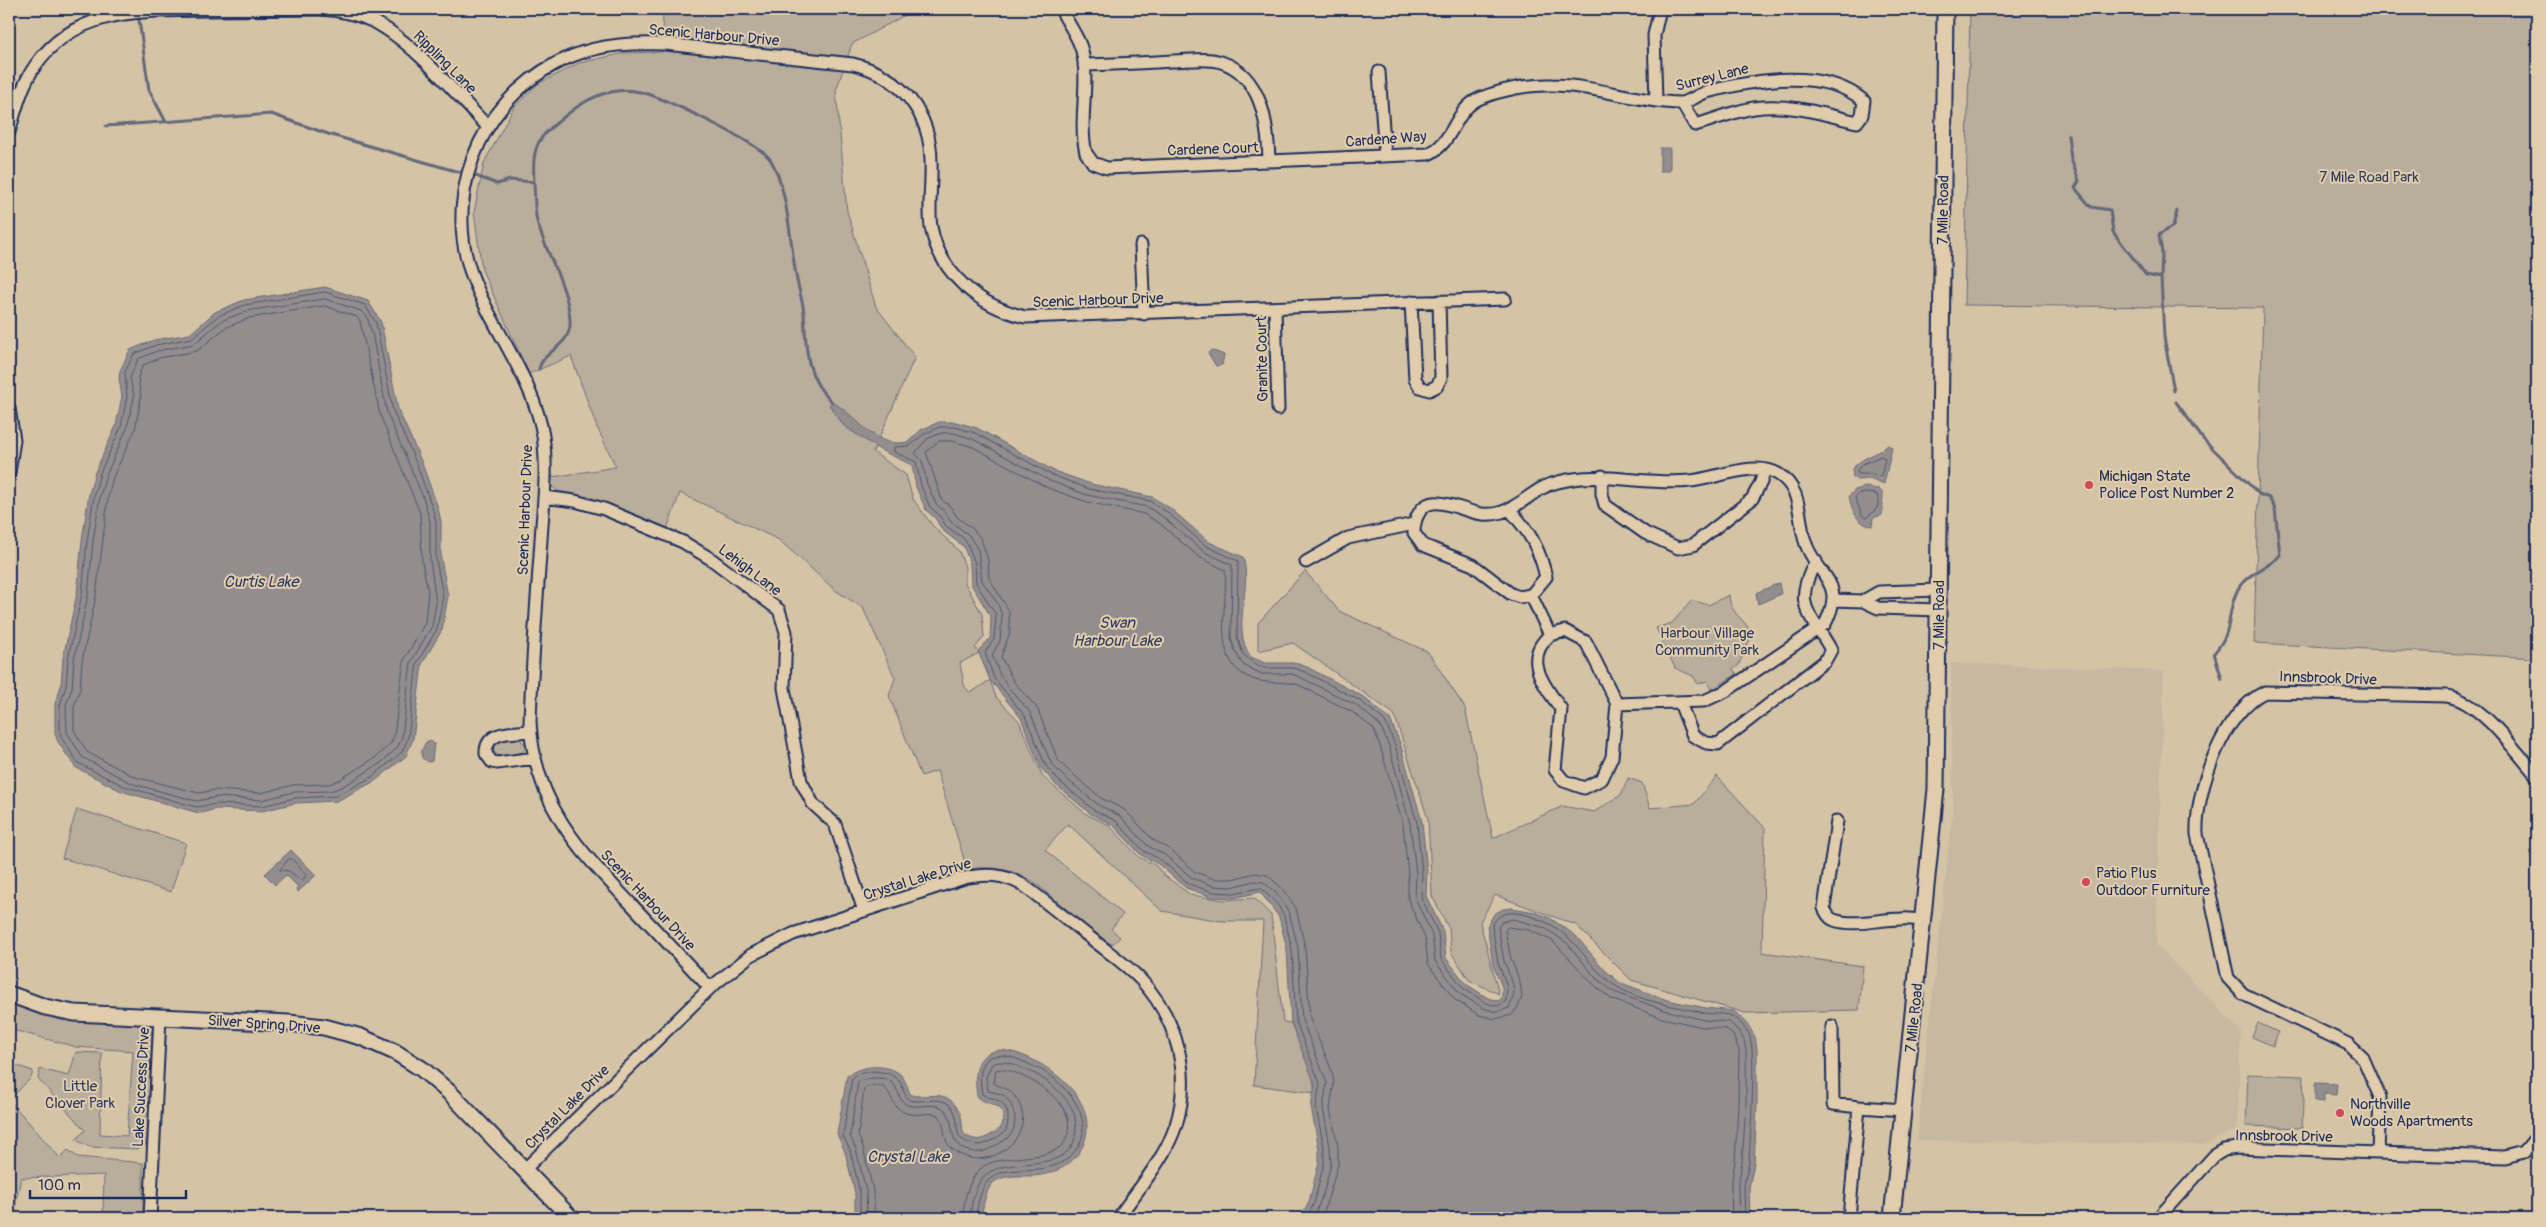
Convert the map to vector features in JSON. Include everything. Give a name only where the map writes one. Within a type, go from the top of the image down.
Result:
[{"type":"street","name":"Rippling Lane","points":[[9,132],[21,93],[45,52],[67,34],[92,20],[135,11],[318,9],[357,15],[391,32],[409,47],[488,127]]},
{"type":"street","points":[[1061,9],[1077,38],[1084,65]]},
{"type":"street","name":"Surrey Lane","points":[[1660,9],[1654,34],[1656,101],[1682,103],[1703,93],[1730,86],[1756,81],[1781,80],[1832,84],[1852,91],[1864,101],[1862,115],[1857,122],[1808,110],[1777,107],[1753,108],[1695,125],[1682,103]]},
{"type":"street","name":"7 Mile Road","points":[[1892,1218],[1936,788],[1945,9]]},
{"type":"street","name":"Scenic Harbour Drive","points":[[710,988],[577,847],[547,797],[535,758],[530,731],[544,497],[544,452],[537,413],[526,386],[478,293],[464,240],[462,213],[466,181],[474,153],[488,127],[510,98],[539,73],[572,56],[609,45],[666,44],[864,67],[884,75],[898,85],[911,99],[922,118],[931,152],[930,215],[933,234],[945,262],[967,290],[992,307],[1025,317],[1505,299]]},
{"type":"street","name":"Cardene Court","points":[[1209,60],[1233,66],[1249,79],[1258,99],[1267,128],[1270,161],[1107,168],[1097,165],[1089,158],[1084,147],[1084,65],[1209,60]]},
{"type":"street","points":[[1379,72],[1385,156]]},
{"type":"street","name":"Cardene Way","points":[[1270,161],[1422,155],[1433,152],[1445,142],[1464,108],[1480,98],[1499,92],[1551,85],[1656,101]]},
{"type":"street","points":[[1141,245],[1144,314]]},
{"type":"street","points":[[1411,302],[1415,380],[1420,387],[1429,390],[1437,386],[1441,378],[1440,301]]},
{"type":"street","name":"Granite Court","points":[[1275,308],[1278,409]]},
{"type":"street","points":[[9,408],[14,440],[9,472]]},
{"type":"street","points":[[1509,510],[1526,528],[1541,554],[1546,576],[1532,595],[1520,597],[1511,594],[1473,565],[1423,545],[1414,533],[1414,524],[1422,509],[1432,503],[1442,503],[1481,515],[1494,514],[1509,510],[1528,495],[1556,482],[1602,476],[1653,482],[1682,482],[1707,480],[1738,470],[1753,469],[1777,473],[1788,482],[1800,511],[1804,542],[1828,579],[1833,600],[1832,612],[1825,624],[1753,670],[1726,691],[1704,701],[1617,704]]},
{"type":"street","points":[[1602,476],[1602,494],[1605,505],[1645,533],[1678,548],[1693,546],[1752,499],[1761,482],[1764,471]]},
{"type":"street","name":"Lehigh Lane","points":[[544,497],[597,506],[683,542],[711,559],[779,610],[786,632],[784,688],[801,781],[813,804],[835,824],[864,911]]},
{"type":"street","points":[[1306,562],[1348,538],[1414,524]]},
{"type":"street","points":[[1680,702],[1693,736],[1706,743],[1718,744],[1825,661],[1831,650],[1808,613],[1804,599],[1804,587],[1816,561]]},
{"type":"street","points":[[1864,601],[1878,592],[1939,590]]},
{"type":"street","points":[[1532,595],[1550,635]]},
{"type":"street","points":[[1833,600],[1864,601],[1878,608],[1938,610]]},
{"type":"street","points":[[1565,631],[1586,642],[1617,704],[1612,757],[1602,779],[1584,788],[1564,781],[1555,770],[1561,709],[1546,687],[1538,669],[1536,655],[1542,642],[1550,635],[1565,631]]},
{"type":"street","name":"Innsbrook Drive","points":[[2378,1153],[2380,1097],[2358,1052],[2348,1044],[2243,994],[2232,984],[2226,972],[2197,834],[2196,820],[2218,743],[2247,703],[2266,692],[2452,696],[2469,704],[2537,776]]},
{"type":"street","points":[[530,731],[494,736],[488,743],[486,754],[492,762],[497,764],[535,758]]},
{"type":"street","points":[[1837,821],[1824,908],[1828,916],[1834,920],[1869,922],[1900,918],[1924,920]]},
{"type":"street","name":"Crystal Lake Drive","points":[[524,1170],[710,988],[736,965],[767,945],[793,934],[971,877],[991,874],[1006,877],[1038,895],[1133,973],[1153,994],[1172,1028],[1180,1056],[1182,1081],[1180,1110],[1166,1148],[1118,1218]]},
{"type":"street","name":"Silver Spring Drive","points":[[9,994],[45,1007],[74,1013],[306,1025],[341,1031],[376,1042],[408,1060],[434,1078],[571,1218]]},
{"type":"street","name":"Lake Success Drive","points":[[150,1218],[160,1017]]},
{"type":"street","points":[[1832,1026],[1833,1104],[1904,1110]]},
{"type":"street","points":[[1849,1218],[1860,1107]]},
{"type":"street","name":"Innsbrook Drive","points":[[2158,1218],[2214,1156],[2224,1150],[2237,1148],[2505,1157],[2524,1152],[2537,1136]]},
{"type":"shaded area","points":[[1951,663],[2164,671],[2156,945],[2241,1031],[2237,1129],[2204,1145],[1917,1140],[1953,808]]},
{"type":"green space","points":[[663,9],[916,9],[852,44],[836,91],[847,211],[876,307],[915,357],[873,452],[906,475],[913,499],[933,526],[959,551],[965,567],[965,583],[982,614],[984,637],[975,648],[979,653],[960,663],[964,685],[968,691],[972,692],[990,680],[996,697],[1019,721],[1043,777],[1086,814],[1109,825],[1139,857],[1155,865],[1165,876],[1191,895],[1224,900],[1254,898],[1271,915],[1283,1022],[1291,1023],[1312,1073],[1315,1093],[1254,1085],[1263,921],[1221,921],[1162,911],[1068,824],[1045,850],[1123,914],[1111,929],[1120,937],[1113,944],[1106,942],[1034,882],[1010,871],[985,868],[967,869],[937,771],[921,776],[889,696],[895,678],[863,608],[835,590],[779,540],[680,493],[667,529],[592,498],[557,491],[551,485],[552,477],[616,467],[596,425],[571,356],[529,374],[482,270],[474,212],[484,163],[514,107],[538,84],[579,63],[625,53],[662,52]]},
{"type":"green space","name":"7 Mile Road Park","points":[[1970,9],[2537,9],[2537,658],[2254,643],[2263,308],[1964,305]]},
{"type":"green space","points":[[1305,571],[1339,611],[1428,652],[1465,708],[1493,838],[1563,806],[1594,812],[1621,795],[1628,778],[1642,783],[1650,808],[1694,804],[1717,776],[1765,828],[1762,952],[1863,966],[1859,1010],[1745,1013],[1631,980],[1576,925],[1495,895],[1480,922],[1499,994],[1469,980],[1451,952],[1449,929],[1432,896],[1428,819],[1394,714],[1293,643],[1258,651],[1258,623]]},
{"type":"green space","name":"Harbour Village Community Park","points":[[1729,595],[1733,608],[1747,626],[1751,637],[1738,666],[1733,669],[1737,674],[1711,690],[1707,681],[1698,684],[1693,676],[1675,668],[1656,628],[1672,623],[1692,600],[1708,605]]},
{"type":"green space","points":[[518,738],[526,745],[520,754],[500,757],[492,750],[497,741]]},
{"type":"green space","points":[[77,809],[186,843],[171,892],[62,858]]},
{"type":"green space","name":"Little Clover Park","points":[[9,1004],[61,1020],[141,1024],[150,1028],[152,1036],[147,1139],[145,1146],[137,1149],[90,1147],[76,1140],[85,1130],[38,1079],[40,1069],[69,1076],[76,1052],[102,1053],[100,1134],[127,1136],[133,1051],[76,1047],[9,1029]]},
{"type":"green space","points":[[2258,1023],[2278,1032],[2273,1046],[2252,1037]]},
{"type":"green space","points":[[9,1063],[33,1071],[31,1078],[9,1100]]},
{"type":"green space","points":[[2248,1074],[2304,1076],[2302,1128],[2246,1126]]},
{"type":"green space","points":[[9,1100],[60,1158],[68,1150],[78,1157],[143,1163],[143,1218],[125,1218],[125,1212],[103,1212],[104,1175],[21,1178],[16,1202],[17,1218],[9,1218]]},
{"type":"water","points":[[1660,148],[1670,148],[1670,171],[1660,171]]},
{"type":"water","name":"Curtis Lake","points":[[325,287],[368,301],[381,322],[398,409],[422,463],[441,522],[441,559],[448,596],[442,630],[422,664],[413,739],[406,756],[375,781],[337,801],[296,803],[262,811],[216,809],[202,813],[121,791],[75,767],[58,742],[55,734],[55,704],[61,686],[63,658],[77,593],[89,494],[95,472],[116,426],[122,396],[119,379],[120,371],[130,350],[154,340],[190,334],[215,312],[244,300]]},
{"type":"water","points":[[1211,350],[1224,355],[1222,365],[1216,366],[1208,353]]},
{"type":"water","name":"Swan Harbour Lake","points":[[832,402],[875,436],[884,441],[895,443],[908,442],[921,430],[939,422],[956,422],[977,428],[1054,471],[1091,484],[1152,497],[1170,508],[1209,542],[1243,557],[1246,582],[1242,634],[1245,646],[1251,657],[1265,663],[1295,663],[1307,667],[1362,696],[1390,719],[1400,743],[1422,822],[1427,872],[1426,896],[1443,931],[1446,958],[1466,984],[1488,998],[1498,1001],[1502,998],[1502,987],[1493,965],[1487,926],[1494,914],[1503,909],[1512,908],[1535,912],[1550,918],[1575,935],[1605,970],[1619,982],[1667,1000],[1706,1008],[1734,1011],[1747,1023],[1755,1037],[1757,1050],[1757,1105],[1754,1163],[1749,1188],[1750,1218],[1301,1218],[1309,1202],[1319,1162],[1319,1149],[1311,1107],[1315,1084],[1291,1023],[1287,949],[1279,917],[1260,892],[1234,898],[1212,897],[1186,888],[1158,864],[1141,855],[1113,825],[1091,814],[1056,785],[1041,768],[1021,718],[990,680],[978,651],[990,638],[991,617],[971,584],[970,564],[964,547],[942,530],[935,518],[926,510],[916,487],[912,465],[880,450],[844,426],[829,405]]},
{"type":"water","points":[[1888,445],[1892,448],[1884,484],[1872,479],[1857,480],[1853,477],[1852,469],[1856,465]]},
{"type":"water","points":[[1866,487],[1879,489],[1883,494],[1882,515],[1873,518],[1872,526],[1862,523],[1853,511],[1849,496],[1855,490]]},
{"type":"water","points":[[1779,583],[1781,594],[1758,604],[1756,593]]},
{"type":"water","points":[[430,740],[434,744],[432,761],[429,762],[422,758],[421,752],[426,742]]},
{"type":"water","points":[[291,850],[316,875],[298,892],[296,889],[298,887],[286,875],[275,885],[265,874]]},
{"type":"water","name":"Crystal Lake","points":[[999,1050],[1022,1055],[1043,1065],[1073,1090],[1084,1111],[1087,1127],[1086,1136],[1079,1153],[1067,1165],[1050,1173],[1035,1176],[1010,1176],[993,1183],[988,1190],[981,1218],[855,1218],[855,1193],[845,1152],[837,1134],[847,1076],[866,1068],[881,1067],[894,1070],[902,1076],[911,1095],[943,1096],[949,1099],[960,1113],[964,1134],[978,1139],[987,1137],[1001,1128],[1003,1113],[996,1106],[981,1100],[977,1096],[976,1088],[976,1073],[980,1061],[991,1052]]},
{"type":"water","points":[[2315,1083],[2337,1084],[2336,1095],[2324,1094],[2324,1102],[2315,1101]]},
{"type":"waterway","points":[[139,20],[149,90],[166,122]]},
{"type":"waterway","points":[[539,369],[546,357],[567,337],[570,320],[561,282],[536,216],[534,170],[536,150],[539,142],[550,129],[585,102],[611,92],[640,92],[668,102],[709,121],[762,151],[770,159],[776,170],[785,199],[796,275],[803,308],[809,361],[817,383],[832,402]]},
{"type":"waterway","points":[[106,126],[271,114],[328,134],[459,172]]},
{"type":"waterway","points":[[2068,135],[2071,159],[2079,181],[2075,188],[2091,207],[2110,210],[2113,232],[2146,275],[2161,278],[2164,337],[2174,391]]},
{"type":"waterway","points":[[476,176],[497,184],[510,180],[534,182]]},
{"type":"waterway","points":[[2161,278],[2162,253],[2159,235],[2173,226],[2177,211]]},
{"type":"waterway","points":[[2176,402],[2203,439],[2259,494],[2269,498],[2275,509],[2280,555],[2270,564],[2247,578],[2238,589],[2234,598],[2225,637],[2214,653],[2222,679]]},
{"type":"place","name":"Michigan State Police Post Number 2","points":[[2089,485]]},
{"type":"place","name":"Patio Plus Outdoor Furniture","points":[[2086,882]]},
{"type":"place","name":"Northville Woods Apartments","points":[[2340,1113]]}]
